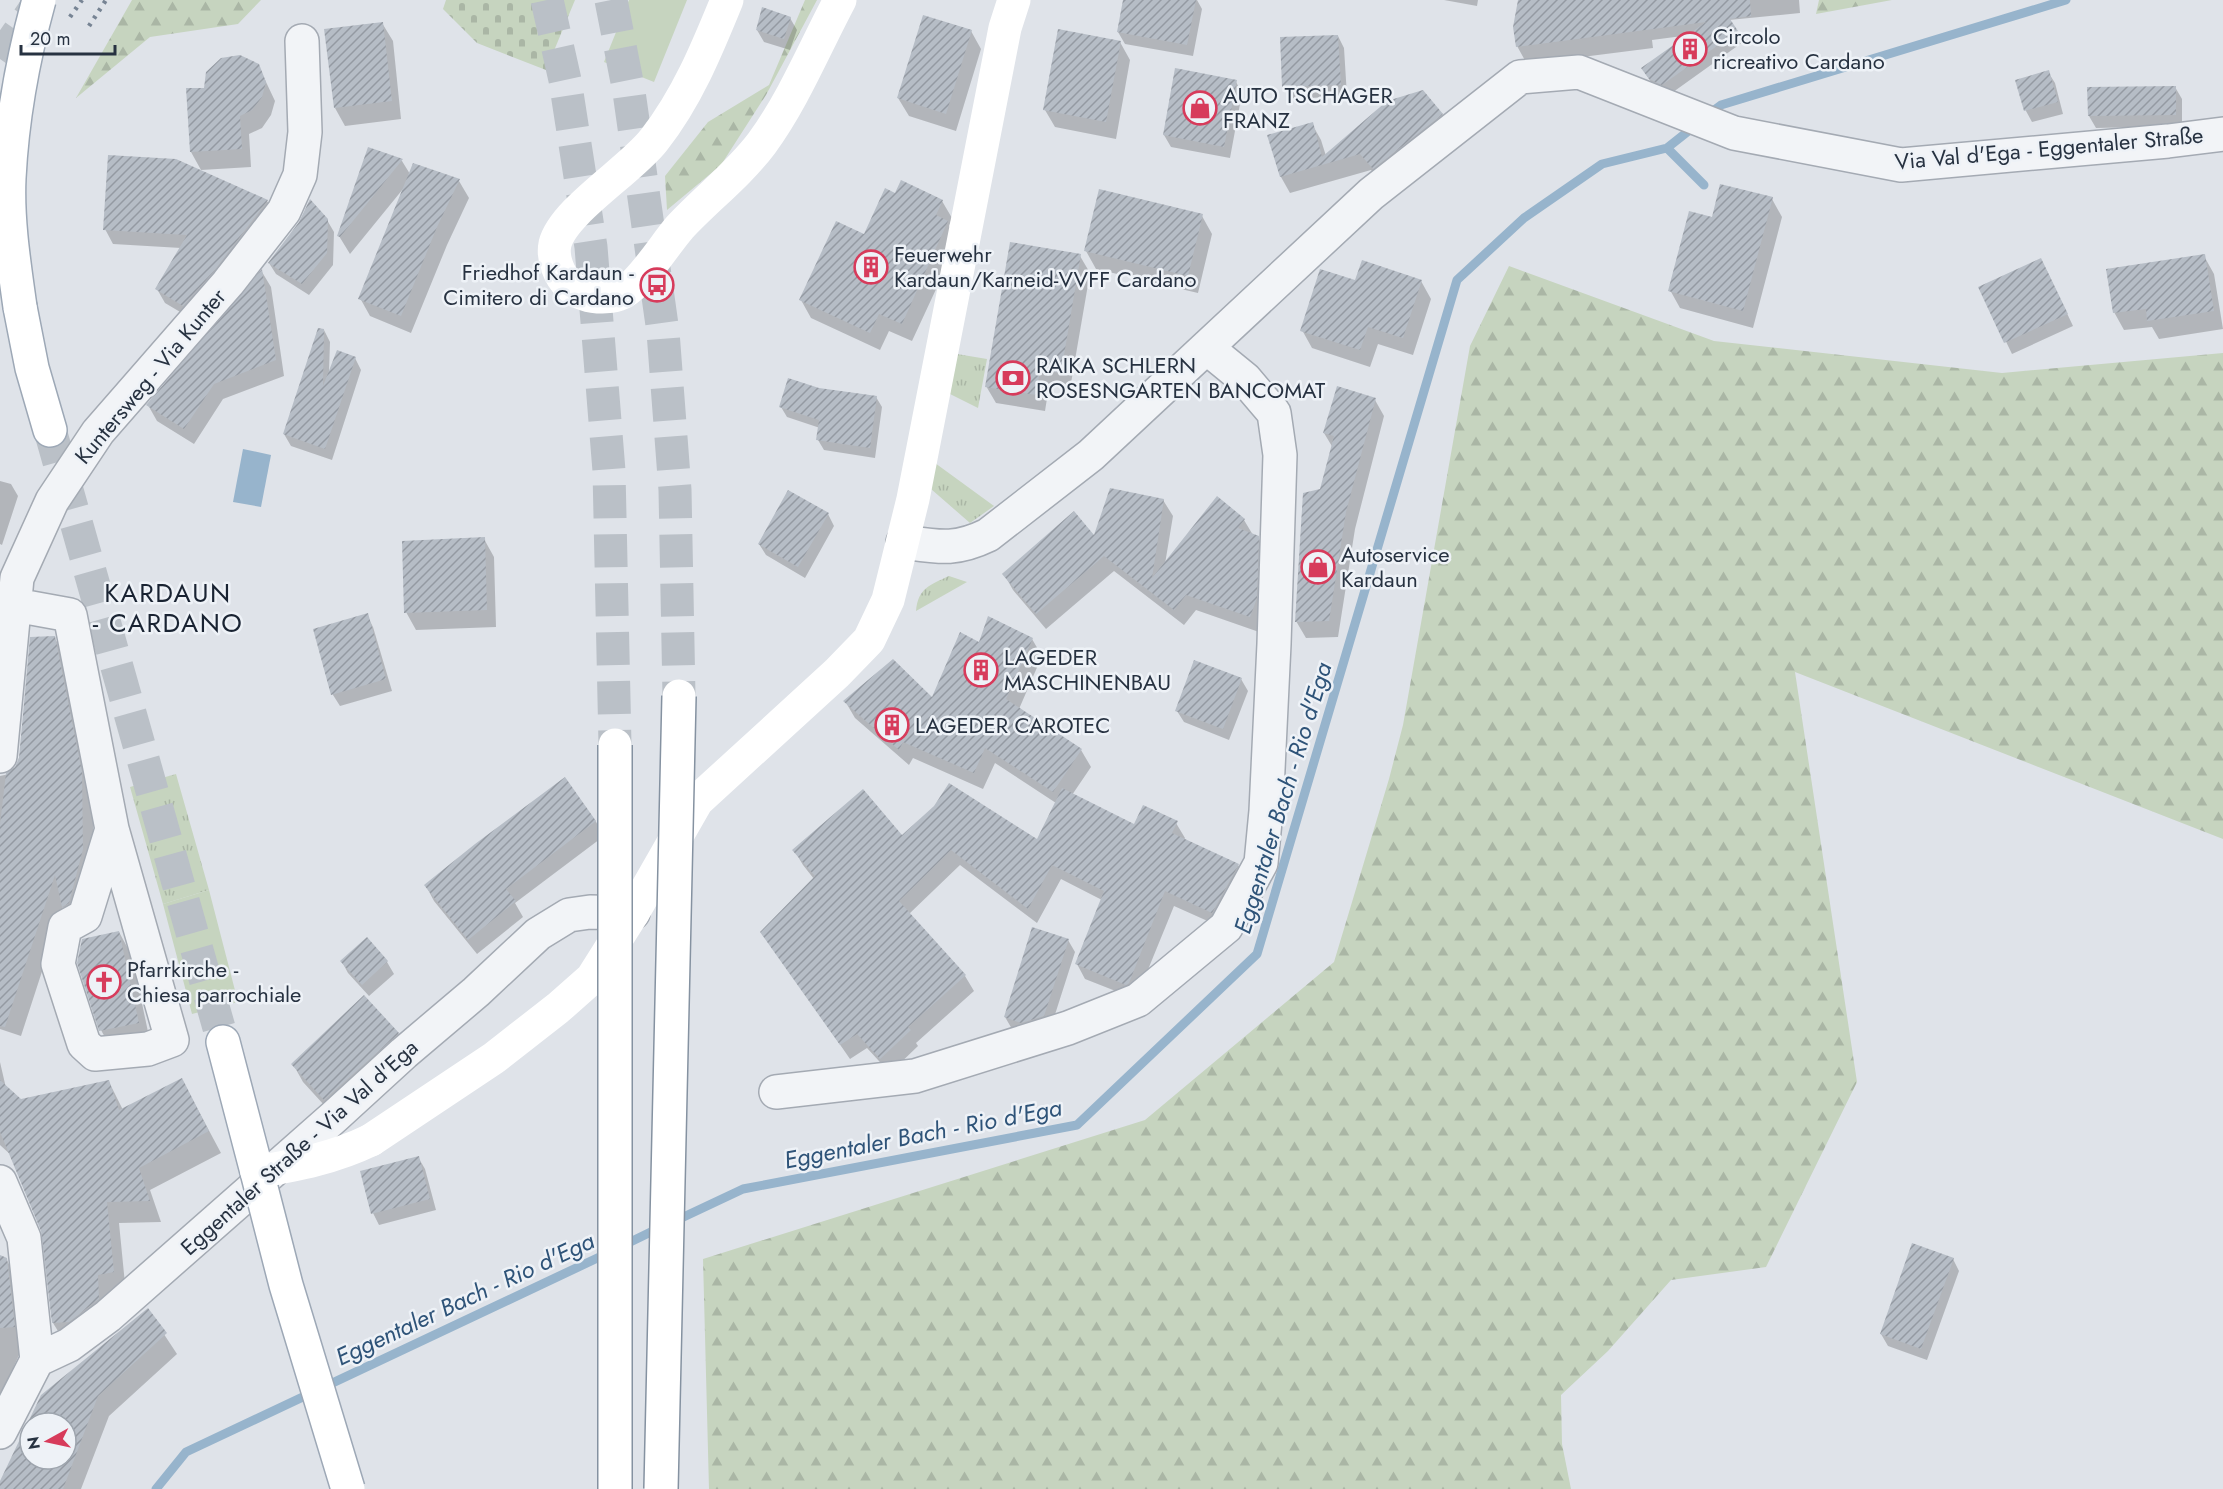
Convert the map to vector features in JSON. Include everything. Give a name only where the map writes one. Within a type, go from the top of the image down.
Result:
[{"type":"main road","points":[[39,0],[29,34],[17,99],[9,179],[13,253],[20,307],[32,368],[50,430]]},
{"type":"main road","points":[[727,0],[687,90],[653,141],[621,174],[575,213],[562,228],[555,245],[556,262],[562,278],[575,290],[592,296],[608,297],[623,293],[636,282],[681,226],[732,178],[762,142],[792,93],[840,0]]},
{"type":"main road","points":[[258,1172],[319,1160],[371,1140],[494,1058],[558,1008],[592,978],[633,913],[697,801],[837,673],[869,640],[888,600],[903,542],[932,411],[1005,28],[1014,0]]},
{"type":"main road","points":[[662,1489],[679,696]]},
{"type":"main road","points":[[615,745],[615,1489]]},
{"type":"main road","points":[[223,1042],[286,1285],[348,1489]]},
{"type":"street","name":"Kuntersweg - Via Kunter","points":[[0,756],[17,578],[52,501],[99,432],[228,283],[284,211],[300,175],[305,132],[302,41]]},
{"type":"street","name":"Via Val d'Ega - Eggentaler Straße","points":[[1207,348],[1371,194],[1520,77],[1579,72],[1734,133],[1901,165],[2223,134]]},
{"type":"street","points":[[776,1092],[915,1076],[1068,1028],[1138,1000],[1226,927],[1261,863],[1266,811],[1274,644],[1280,455],[1274,413],[1245,379],[1207,348],[1090,455],[988,535],[969,544],[949,548],[903,542]]},
{"type":"street","points":[[15,606],[70,615],[112,829],[172,1040],[148,1049],[95,1054],[84,1044],[58,964],[65,927],[85,916],[112,829]]},
{"type":"street","name":"Eggentaler Straße - Via Val d'Ega","points":[[37,1360],[69,1345],[108,1316],[476,992],[538,934],[569,915],[590,912],[633,913]]},
{"type":"street","points":[[0,1182],[24,1238],[37,1360],[1,1428]]},
{"type":"green space","points":[[132,0],[261,0],[238,24],[150,37],[76,98]]},
{"type":"green space","points":[[446,0],[575,0],[546,70],[477,43],[443,9]]},
{"type":"green space","points":[[629,0],[687,0],[654,82],[604,62]]},
{"type":"green space","points":[[805,0],[817,0],[766,95],[721,165],[667,210],[665,176],[708,122],[769,85]]},
{"type":"green space","points":[[1819,0],[1892,0],[1816,14]]},
{"type":"green space","points":[[1509,266],[1714,341],[2002,373],[2223,353],[2223,839],[1795,672],[1857,1082],[1766,1267],[1671,1280],[1608,1351],[1561,1395],[1562,1444],[1571,1489],[709,1489],[703,1259],[1145,1120],[1334,962],[1403,725],[1470,346]]},
{"type":"green space","points":[[957,354],[987,359],[978,408],[950,394]]},
{"type":"green space","points":[[935,463],[994,506],[970,523],[931,489]]},
{"type":"green space","points":[[949,576],[967,582],[916,611],[922,592]]},
{"type":"green space","points":[[176,774],[209,890],[163,904],[130,787]]},
{"type":"green space","points":[[209,890],[238,1002],[192,1014],[163,904]]},
{"type":"water","points":[[243,449],[271,455],[261,507],[233,502]]},
{"type":"building","points":[[1123,0],[1196,0],[1187,45],[1117,32]]},
{"type":"building","points":[[1518,0],[1750,0],[1751,16],[1730,19],[1738,31],[1662,85],[1649,79],[1641,68],[1706,22],[1516,47],[1513,27]]},
{"type":"building","points":[[762,7],[791,17],[784,39],[756,30]]},
{"type":"building","points":[[923,15],[972,30],[946,114],[897,98]]},
{"type":"building","points":[[383,22],[392,101],[334,108],[324,29]]},
{"type":"building","points":[[1058,29],[1121,41],[1106,122],[1043,110]]},
{"type":"building","points":[[1338,35],[1341,85],[1282,87],[1280,37]]},
{"type":"building","points":[[240,55],[259,64],[266,82],[262,97],[252,110],[240,116],[242,149],[190,152],[186,88],[204,88],[206,72],[221,58]]},
{"type":"building","name":"AUTO TSCHAGER FRANZ","points":[[1175,68],[1237,80],[1224,147],[1163,135]]},
{"type":"building","points":[[2049,70],[2058,102],[2024,111],[2015,80]]},
{"type":"building","points":[[2176,86],[2176,115],[2088,116],[2087,87]]},
{"type":"building","points":[[1423,90],[1443,114],[1373,169],[1360,154],[1280,177],[1267,135],[1313,122],[1322,157],[1387,101]]},
{"type":"building","points":[[368,147],[403,159],[340,237],[337,236]]},
{"type":"building","points":[[108,155],[176,159],[268,200],[214,271],[183,306],[155,289],[187,235],[103,230]]},
{"type":"building","points":[[413,163],[460,179],[437,227],[401,316],[358,299]]},
{"type":"building","name":"Feuerwehr Kardaun/Karneid-VVFF Cardano","points":[[901,180],[943,200],[936,215],[948,221],[902,324],[879,314],[870,333],[799,300],[836,221],[864,234],[885,188],[895,193]]},
{"type":"building","points":[[1720,184],[1773,197],[1743,311],[1668,291],[1689,211],[1712,217]]},
{"type":"building","points":[[1099,189],[1203,214],[1188,276],[1084,251]]},
{"type":"building","points":[[310,199],[328,219],[327,253],[302,284],[268,263],[299,222]]},
{"type":"building","points":[[1010,242],[1081,254],[1061,373],[1040,370],[1036,395],[985,387]]},
{"type":"building","points":[[2205,254],[2214,311],[2147,321],[2146,309],[2113,313],[2106,269]]},
{"type":"building","points":[[2041,258],[2068,314],[2004,343],[1978,287]]},
{"type":"building","points":[[1362,260],[1422,280],[1403,338],[1368,327],[1360,350],[1300,331],[1320,269],[1355,280]]},
{"type":"building","points":[[262,269],[276,360],[214,384],[184,429],[146,405]]},
{"type":"building","points":[[318,328],[324,329],[323,386],[337,350],[356,357],[325,449],[283,434]]},
{"type":"building","points":[[788,378],[819,388],[877,396],[870,448],[816,440],[819,420],[779,407]]},
{"type":"building","name":"Autoservice Kardaun","points":[[1337,386],[1376,398],[1346,512],[1329,621],[1295,622],[1303,493],[1320,489],[1334,436],[1323,433]]},
{"type":"building","points":[[1110,488],[1164,499],[1152,578],[1217,496],[1245,519],[1238,528],[1259,536],[1257,598],[1250,617],[1186,595],[1174,610],[1104,556],[1036,614],[1002,574],[1074,511],[1094,535]]},
{"type":"building","points":[[788,490],[829,513],[798,567],[758,544]]},
{"type":"building","points":[[485,537],[487,610],[404,613],[402,541]]},
{"type":"building","points":[[368,613],[386,679],[331,695],[313,629]]},
{"type":"building","points":[[988,616],[1033,638],[1006,699],[1082,749],[1053,792],[985,748],[974,773],[903,742],[899,750],[843,701],[893,659],[932,697],[960,632],[979,642]]},
{"type":"building","points":[[55,636],[82,772],[83,849],[69,903],[62,907],[55,875],[5,1027],[0,1026],[0,825],[6,773],[15,767],[19,758],[30,637]]},
{"type":"building","points":[[1194,660],[1242,678],[1223,729],[1175,711]]},
{"type":"building","points":[[565,777],[596,821],[506,889],[516,901],[468,940],[424,885]]},
{"type":"building","points":[[949,783],[1037,839],[1062,788],[1134,824],[1143,805],[1178,821],[1172,833],[1239,864],[1212,913],[1165,891],[1129,983],[1126,985],[1075,964],[1104,891],[1052,865],[1028,909],[951,850],[899,901],[966,975],[908,1027],[911,1030],[880,1059],[857,1034],[840,1045],[760,932],[815,876],[792,850],[863,789],[902,835],[934,806]]},
{"type":"building","points":[[1032,927],[1069,939],[1044,1016],[1021,1023],[1004,1017]]},
{"type":"building","name":"Pfarrkirche - Chiesa parrochiale","points":[[119,931],[139,1023],[99,1031],[77,963],[82,939]]},
{"type":"building","points":[[367,937],[388,961],[362,985],[340,961]]},
{"type":"building","points":[[364,995],[399,1033],[324,1100],[291,1064]]},
{"type":"building","points":[[182,1078],[209,1131],[139,1168],[150,1201],[107,1202],[114,1272],[98,1275],[99,1299],[69,1322],[52,1323],[41,1231],[0,1132],[0,1080],[21,1099],[109,1080],[119,1110]]},
{"type":"building","points":[[419,1156],[430,1199],[371,1214],[360,1171]]},
{"type":"building","points":[[1912,1243],[1954,1258],[1921,1349],[1880,1334]]},
{"type":"building","points":[[0,1255],[7,1258],[15,1327],[0,1328]]},
{"type":"building","points":[[148,1308],[167,1333],[98,1396],[78,1449],[78,1411],[33,1411],[41,1395]]},
{"type":"building","points":[[18,1443],[18,1471],[70,1471],[63,1489],[0,1489],[0,1481]]},
{"type":"waterway","name":"Eggentaler Bach - Rio d'Ega","points":[[1709,114],[1721,105],[2066,0]]},
{"type":"waterway","name":"Eggentaler Bach - Rio d'Ega","points":[[675,1221],[743,1189],[1077,1125],[1257,954],[1457,280],[1524,218],[1602,164],[1667,148],[1696,125]]},
{"type":"waterway","points":[[1667,148],[1704,185]]},
{"type":"waterway","name":"Eggentaler Bach - Rio d'Ega","points":[[620,1247],[659,1228]]},
{"type":"waterway","name":"Eggentaler Bach - Rio d'Ega","points":[[156,1489],[186,1452],[608,1253]]},
{"type":"tunnel","points":[[547,0],[565,80],[591,247],[609,471],[615,745]]},
{"type":"tunnel","points":[[611,0],[629,92],[663,332],[675,490],[679,696]]},
{"type":"tunnel","points":[[0,59],[37,6]]},
{"type":"tunnel","points":[[50,430],[223,1042]]},
{"type":"railway","points":[[70,17],[82,0]]},
{"type":"railway","points":[[89,26],[106,0]]},
{"type":"place","name":"Circolo ricreativo Cardano","points":[[1690,49]]},
{"type":"place","name":"AUTO TSCHAGER FRANZ","points":[[1200,108]]},
{"type":"place","name":"Feuerwehr Kardaun/Karneid-VVFF Cardano","points":[[871,267]]},
{"type":"place","name":"Friedhof Kardaun - Cimitero di Cardano","points":[[657,285]]},
{"type":"place","name":"RAIKA SCHLERN ROSESNGARTEN BANCOMAT","points":[[1013,378]]},
{"type":"place","name":"Autoservice Kardaun","points":[[1318,567]]},
{"type":"place","name":"LAGEDER MASCHINENBAU","points":[[981,670]]},
{"type":"place","name":"LAGEDER CAROTEC","points":[[892,725]]},
{"type":"place","name":"Pfarrkirche - Chiesa parrochiale","points":[[104,982]]},
{"type":"district","name":"KARDAUN - CARDANO","points":[[168,608]]}]
